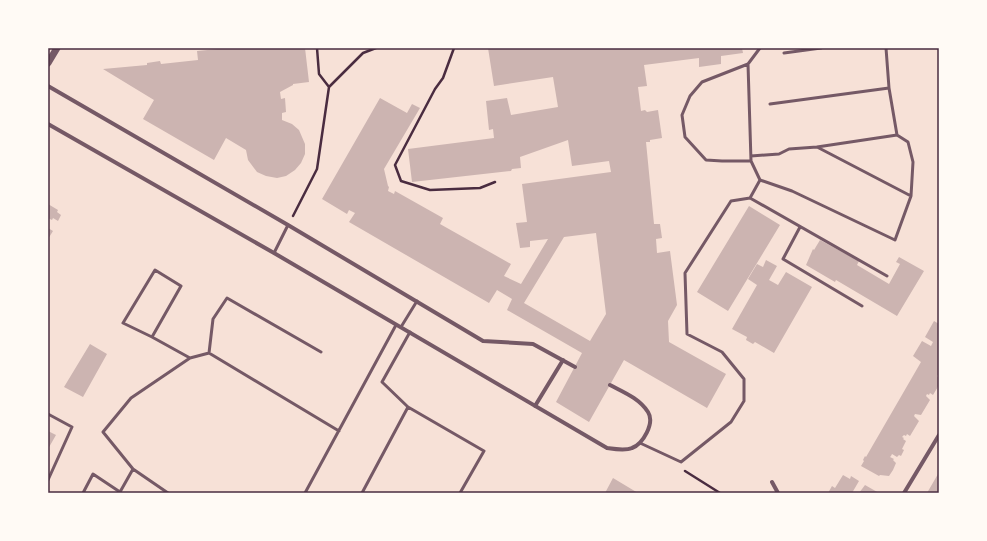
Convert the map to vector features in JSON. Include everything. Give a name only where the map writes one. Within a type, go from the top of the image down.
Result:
[{"type":"street","points":[[48,63],[57,48]]},
{"type":"street","points":[[48,86],[288,225],[483,341],[533,344],[575,367]]},
{"type":"street","points":[[48,124],[274,253],[607,448],[631,449],[640,443],[650,425],[648,413],[632,396],[610,384]]},
{"type":"street","points":[[535,406],[563,360]]},
{"type":"street","points":[[904,493],[937,443],[939,435]]},
{"type":"street","points":[[772,482],[778,493]]},
{"type":"lane","points":[[751,161],[722,162],[706,160],[686,137],[682,115],[690,96],[702,82],[748,64],[760,48]]},
{"type":"lane","points":[[784,53],[821,48]]},
{"type":"lane","points":[[886,48],[889,88],[898,135]]},
{"type":"lane","points":[[748,64],[751,161],[760,180],[792,191],[895,240],[911,196],[913,162],[908,142],[898,135],[817,147],[789,149],[779,154],[751,156]]},
{"type":"lane","points":[[770,104],[889,88]]},
{"type":"lane","points":[[817,147],[911,196]]},
{"type":"lane","points":[[750,198],[760,180]]},
{"type":"lane","points":[[640,443],[681,462],[731,422],[744,401],[744,379],[722,352],[687,334],[686,273],[731,200],[750,198],[887,276]]},
{"type":"lane","points":[[274,253],[288,225]]},
{"type":"lane","points":[[800,227],[782,259],[862,306]]},
{"type":"lane","points":[[152,337],[181,286],[155,270],[123,323],[190,358]]},
{"type":"lane","points":[[209,353],[213,319],[227,298],[321,352]]},
{"type":"lane","points":[[305,493],[338,431],[399,326],[417,301]]},
{"type":"lane","points":[[410,332],[382,382],[408,407],[484,451],[460,493]]},
{"type":"lane","points":[[168,493],[133,469],[103,432],[131,398],[190,358],[209,353],[338,431]]},
{"type":"lane","points":[[362,493],[408,407]]},
{"type":"lane","points":[[48,414],[72,427],[48,480]]},
{"type":"lane","points":[[82,493],[93,474],[121,492],[133,469]]},
{"type":"path","points":[[317,48],[319,74],[329,87]]},
{"type":"path","points":[[288,225],[317,169],[329,87],[363,53],[376,48]]},
{"type":"path","points":[[454,48],[443,78],[435,89],[395,165],[401,181],[430,190],[480,188],[495,182]]},
{"type":"building","points":[[228,48],[305,48],[309,82],[293,84],[280,92],[281,99],[285,98],[286,112],[282,113],[282,120],[292,124],[299,130],[305,144],[305,154],[301,163],[295,170],[286,176],[277,178],[266,176],[257,172],[248,160],[246,150],[226,138],[214,160],[143,119],[154,100],[103,69],[147,65],[147,63],[160,61],[161,64],[198,60],[197,51]]},
{"type":"building","points":[[488,48],[742,48],[743,53],[721,56],[721,64],[699,67],[699,58],[644,65],[647,86],[638,87],[641,111],[645,110],[647,112],[658,110],[662,138],[646,142],[654,224],[660,224],[662,238],[656,239],[657,253],[670,251],[677,305],[668,321],[669,342],[726,374],[707,408],[624,360],[589,422],[556,402],[582,353],[507,310],[512,299],[497,290],[489,303],[349,222],[355,213],[349,210],[347,214],[322,199],[380,98],[407,113],[412,104],[420,108],[384,169],[389,187],[388,191],[394,194],[395,191],[443,218],[440,224],[511,264],[504,276],[521,284],[548,239],[530,241],[530,247],[520,248],[516,223],[527,222],[522,184],[611,172],[609,161],[572,166],[568,140],[520,157],[521,168],[512,169],[511,171],[412,182],[408,149],[494,138],[493,129],[489,130],[486,101],[507,98],[511,115],[558,107],[553,77],[494,86]],"holes":[[[596,233],[606,314],[590,341],[524,303],[564,237]]]},
{"type":"building","points":[[48,204],[58,210],[57,212],[61,215],[58,221],[53,218],[52,220],[48,218]]},
{"type":"building","points":[[749,206],[780,225],[728,311],[697,292]]},
{"type":"building","points":[[48,228],[53,231],[48,239]]},
{"type":"building","points":[[820,240],[859,261],[857,265],[889,284],[900,264],[896,262],[899,257],[924,271],[897,316],[836,280],[835,282],[806,265],[813,249],[814,250]]},
{"type":"building","points":[[766,260],[777,266],[769,280],[778,285],[786,272],[812,287],[774,353],[755,342],[753,344],[746,340],[747,337],[732,329],[757,285],[748,279],[757,264],[763,267]]},
{"type":"building","points":[[934,321],[939,324],[939,374],[937,376],[939,378],[939,385],[933,395],[930,393],[929,395],[927,394],[926,396],[930,400],[921,415],[915,414],[914,416],[919,421],[910,436],[907,434],[906,436],[904,435],[902,437],[906,441],[902,449],[904,450],[901,456],[899,455],[897,457],[892,454],[890,457],[894,459],[893,460],[896,463],[893,470],[889,476],[879,476],[861,466],[864,461],[863,460],[921,362],[913,356],[922,341],[931,346],[933,342],[925,337]]},
{"type":"building","points":[[90,344],[107,354],[83,397],[64,387]]},
{"type":"building","points":[[48,431],[56,435],[48,449]]},
{"type":"building","points":[[938,474],[939,493],[927,493]]},
{"type":"building","points":[[843,475],[850,479],[851,476],[859,481],[852,493],[828,493],[832,486],[835,488]]},
{"type":"building","points":[[613,478],[638,493],[605,493]]},
{"type":"building","points":[[865,485],[879,493],[859,493]]}]
